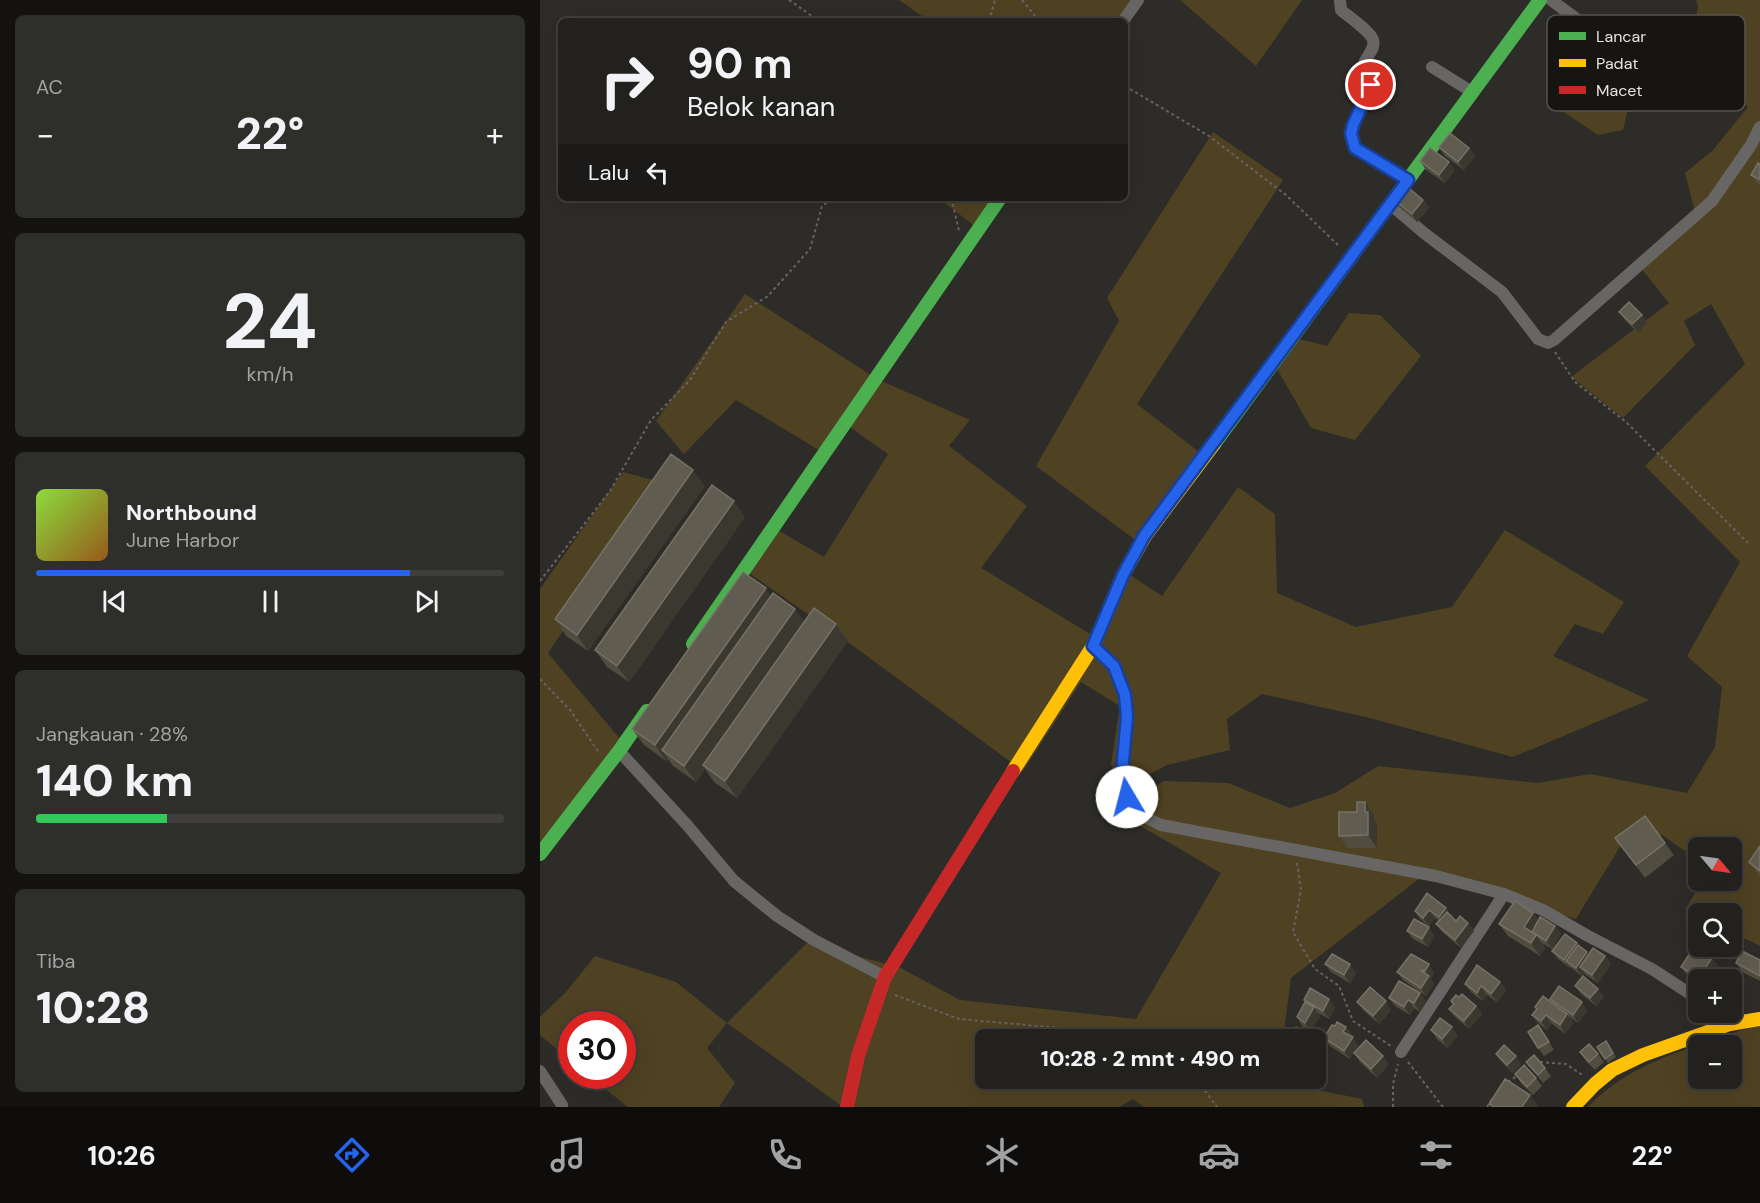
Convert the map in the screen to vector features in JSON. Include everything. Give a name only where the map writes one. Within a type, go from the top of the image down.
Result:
[{"type":"street","points":[[1125,18],[1138,0]]},
{"type":"street","points":[[1340,0],[1341,10],[1374,41],[1363,65],[1371,85],[1353,125],[1351,134],[1355,148],[1408,180]]},
{"type":"street","points":[[847,1107],[858,1056],[883,983],[968,841],[1093,646],[1123,575],[1144,536],[1391,205],[1540,0]]},
{"type":"street","points":[[1551,0],[1571,15]]},
{"type":"street","points":[[1432,67],[1472,92]]},
{"type":"street","points":[[1391,205],[1502,292],[1538,339],[1548,343],[1712,201],[1751,145],[1760,127]]},
{"type":"street","points":[[687,653],[998,201]]},
{"type":"street","points":[[1093,646],[1114,666],[1125,695],[1127,717],[1122,772],[1127,797],[1137,813],[1161,825],[1436,876],[1504,894],[1543,910],[1652,969],[1688,992]]},
{"type":"street","points":[[540,854],[608,766],[653,702]]},
{"type":"street","points":[[619,751],[734,880],[777,916],[883,983]]},
{"type":"street","points":[[1401,1052],[1504,894]]},
{"type":"street","points":[[1573,1107],[1612,1070],[1643,1054],[1730,1024],[1760,1019]]},
{"type":"street","points":[[540,1071],[562,1107]]},
{"type":"path","points":[[789,0],[815,18]]},
{"type":"path","points":[[990,18],[995,0]]},
{"type":"path","points":[[1022,0],[1036,18]]},
{"type":"path","points":[[1128,88],[1209,136],[1286,195],[1350,258]]},
{"type":"path","points":[[540,581],[610,491],[651,420],[690,380],[726,322],[768,296],[810,249],[822,206],[829,201]]},
{"type":"path","points":[[954,201],[963,251]]},
{"type":"path","points":[[1548,343],[1575,382],[1626,422],[1748,543]]},
{"type":"path","points":[[540,679],[570,710],[608,766]]},
{"type":"path","points":[[1295,851],[1301,890],[1293,932],[1315,969],[1339,986],[1353,1021],[1401,1052],[1443,1107]]},
{"type":"path","points":[[883,983],[959,1019],[1064,1029]]},
{"type":"path","points":[[1393,1107],[1393,1084],[1401,1052]]},
{"type":"path","points":[[1534,1061],[1566,1064],[1595,1084]]},
{"type":"path","points":[[1508,1083],[1525,1068]]},
{"type":"path","points":[[1198,1089],[1206,1092],[1216,1107]]},
{"type":"path","points":[[1487,1107],[1493,1098]]},
{"type":"shaded area","points":[[899,0],[1138,0],[1125,18],[925,18]]},
{"type":"shaded area","points":[[1180,0],[1302,0],[1256,66]]},
{"type":"shaded area","points":[[1696,0],[1760,0],[1760,946],[1742,937],[1742,903],[1689,903],[1696,891],[1742,891],[1742,837],[1688,837],[1688,853],[1662,835],[1630,830],[1576,919],[1424,875],[1291,978],[1284,1029],[975,1029],[975,1089],[1313,1089],[1362,1099],[1364,1107],[1144,1107],[1133,1099],[1119,1107],[843,1107],[727,1023],[807,943],[899,967],[960,1000],[1136,1019],[1221,873],[1132,821],[1126,804],[1164,781],[1228,783],[1290,808],[1335,793],[1378,766],[1537,783],[1590,774],[1687,793],[1715,747],[1722,687],[1687,656],[1740,562],[1645,466],[1745,364],[1711,304],[1684,321],[1695,345],[1623,418],[1571,377],[1669,303],[1636,262],[1695,212],[1685,173],[1713,150],[1748,107],[1745,105],[1745,15],[1697,15]]},
{"type":"shaded area","points":[[1562,111],[1628,111],[1623,130],[1598,135]]},
{"type":"shaded area","points":[[1213,132],[1283,180],[1137,404],[1203,455],[1138,542],[1036,466],[1119,321],[1107,298]]},
{"type":"shaded area","points":[[942,201],[999,201],[980,230]]},
{"type":"shaded area","points":[[745,294],[877,379],[970,420],[949,446],[1027,506],[981,568],[1092,635],[1124,571],[1162,596],[1238,487],[1275,514],[1277,593],[1356,627],[1452,607],[1505,530],[1624,602],[1603,634],[1575,624],[1553,656],[1649,700],[1513,757],[1366,717],[1262,694],[1227,719],[1230,750],[1167,765],[1121,789],[1111,764],[1120,706],[1081,682],[1023,771],[848,642],[746,571],[776,529],[824,557],[888,454],[844,423],[822,452],[736,400],[684,454],[656,421]]},
{"type":"shaded area","points":[[1349,313],[1380,315],[1421,356],[1355,440],[1311,428],[1276,367],[1295,338],[1327,346]]},
{"type":"shaded area","points":[[623,472],[664,483],[548,653],[625,745],[540,859],[540,589]]},
{"type":"shaded area","points":[[595,956],[676,982],[727,1023],[707,1048],[735,1083],[719,1107],[628,1107],[605,1089],[636,1089],[636,1011],[558,1011],[558,1050],[540,1035],[540,1017],[566,992]]},
{"type":"shaded area","points":[[1760,1026],[1760,1107],[1588,1107],[1600,1095],[1628,1075],[1688,1049],[1688,1089],[1742,1089],[1742,1035],[1727,1035]]},
{"type":"building","points":[[1450,133],[1469,148],[1458,162],[1439,147]]},
{"type":"building","points":[[1430,148],[1449,162],[1439,175],[1420,161]]},
{"type":"building","points":[[1758,163],[1760,164],[1760,180],[1751,175]]},
{"type":"building","points":[[1404,184],[1423,200],[1412,214],[1392,198]]},
{"type":"building","points":[[1629,302],[1642,315],[1632,324],[1619,312]]},
{"type":"building","points":[[671,454],[693,470],[577,635],[555,619]]},
{"type":"building","points":[[712,485],[734,501],[617,666],[595,650]]},
{"type":"building","points":[[743,572],[766,588],[655,745],[632,729]]},
{"type":"building","points":[[773,593],[795,609],[684,766],[662,750]]},
{"type":"building","points":[[814,608],[836,624],[725,781],[703,765]]},
{"type":"building","points":[[1357,802],[1365,802],[1365,812],[1368,812],[1368,835],[1339,836],[1339,812],[1357,812]]},
{"type":"building","points":[[1645,816],[1665,843],[1636,865],[1615,838]]},
{"type":"building","points":[[1760,846],[1760,871],[1749,862]]},
{"type":"building","points":[[1427,893],[1446,908],[1439,917],[1429,910],[1423,918],[1415,911]]},
{"type":"building","points":[[1515,901],[1533,913],[1524,927],[1536,935],[1531,943],[1499,924]]},
{"type":"building","points":[[1447,912],[1456,921],[1460,916],[1468,923],[1455,940],[1436,924]]},
{"type":"building","points":[[1540,917],[1555,926],[1546,941],[1532,932]]},
{"type":"building","points":[[1414,919],[1429,927],[1422,939],[1407,931]]},
{"type":"building","points":[[1565,934],[1577,943],[1564,960],[1552,951]]},
{"type":"building","points":[[1578,945],[1587,952],[1576,968],[1566,961]]},
{"type":"building","points":[[1593,948],[1605,956],[1592,975],[1580,967]]},
{"type":"building","points":[[1742,951],[1760,960],[1760,976],[1736,963],[1739,957],[1742,957]]},
{"type":"building","points":[[1332,954],[1350,964],[1344,975],[1325,964]]},
{"type":"building","points":[[1411,954],[1429,964],[1425,971],[1420,970],[1429,976],[1421,988],[1397,972]]},
{"type":"building","points":[[1688,956],[1712,958],[1705,969],[1688,969],[1688,971],[1681,967]]},
{"type":"building","points":[[1477,965],[1500,982],[1491,994],[1481,986],[1477,993],[1465,984]]},
{"type":"building","points":[[1583,976],[1598,989],[1590,998],[1575,986]]},
{"type":"building","points":[[1399,981],[1420,993],[1414,1003],[1408,1000],[1404,1007],[1389,998]]},
{"type":"building","points":[[1559,986],[1582,1002],[1573,1015],[1550,999]]},
{"type":"building","points":[[1370,987],[1386,1001],[1373,1016],[1357,1002]]},
{"type":"building","points":[[1310,988],[1329,999],[1323,1011],[1304,1000]]},
{"type":"building","points":[[1462,994],[1476,1006],[1464,1021],[1449,1009],[1454,1004],[1451,1001],[1456,995],[1459,997]]},
{"type":"building","points":[[1543,996],[1567,1014],[1560,1025],[1546,1015],[1541,1021],[1532,1015]]},
{"type":"building","points":[[1305,1002],[1314,1007],[1305,1023],[1297,1017]]},
{"type":"building","points":[[1440,1018],[1452,1027],[1442,1039],[1431,1030]]},
{"type":"building","points":[[1337,1022],[1346,1027],[1343,1032],[1353,1037],[1344,1051],[1326,1039],[1332,1025],[1335,1026]]},
{"type":"building","points":[[1538,1025],[1549,1042],[1538,1048],[1528,1032]]},
{"type":"building","points":[[1366,1040],[1383,1056],[1371,1069],[1354,1053]]},
{"type":"building","points":[[1606,1041],[1613,1053],[1605,1059],[1597,1047]]},
{"type":"building","points":[[1589,1044],[1598,1054],[1589,1062],[1580,1052]]},
{"type":"building","points":[[1504,1045],[1516,1056],[1507,1065],[1496,1054]]},
{"type":"building","points":[[1534,1055],[1545,1068],[1538,1075],[1526,1062]]},
{"type":"building","points":[[1524,1065],[1536,1078],[1527,1087],[1515,1074]]},
{"type":"building","points":[[1505,1079],[1530,1095],[1522,1107],[1494,1107],[1489,1104]]},
{"type":"traffic: fast","points":[[1214,444],[1540,0]]},
{"type":"traffic: fast","points":[[693,644],[998,201]]},
{"type":"traffic: fast","points":[[540,854],[647,711]]},
{"type":"traffic: slow","points":[[1013,771],[1093,646],[1123,575],[1145,536],[1214,444]]},
{"type":"traffic: slow","points":[[1573,1107],[1612,1070],[1643,1055],[1730,1024],[1760,1019]]},
{"type":"traffic: jam","points":[[847,1107],[858,1056],[885,977],[1013,771]]},
{"type":"route","points":[[1127,797],[1122,772],[1127,717],[1125,695],[1114,666],[1093,646],[1123,575],[1144,536],[1408,180],[1355,148],[1351,134],[1353,125],[1371,85]]}]
